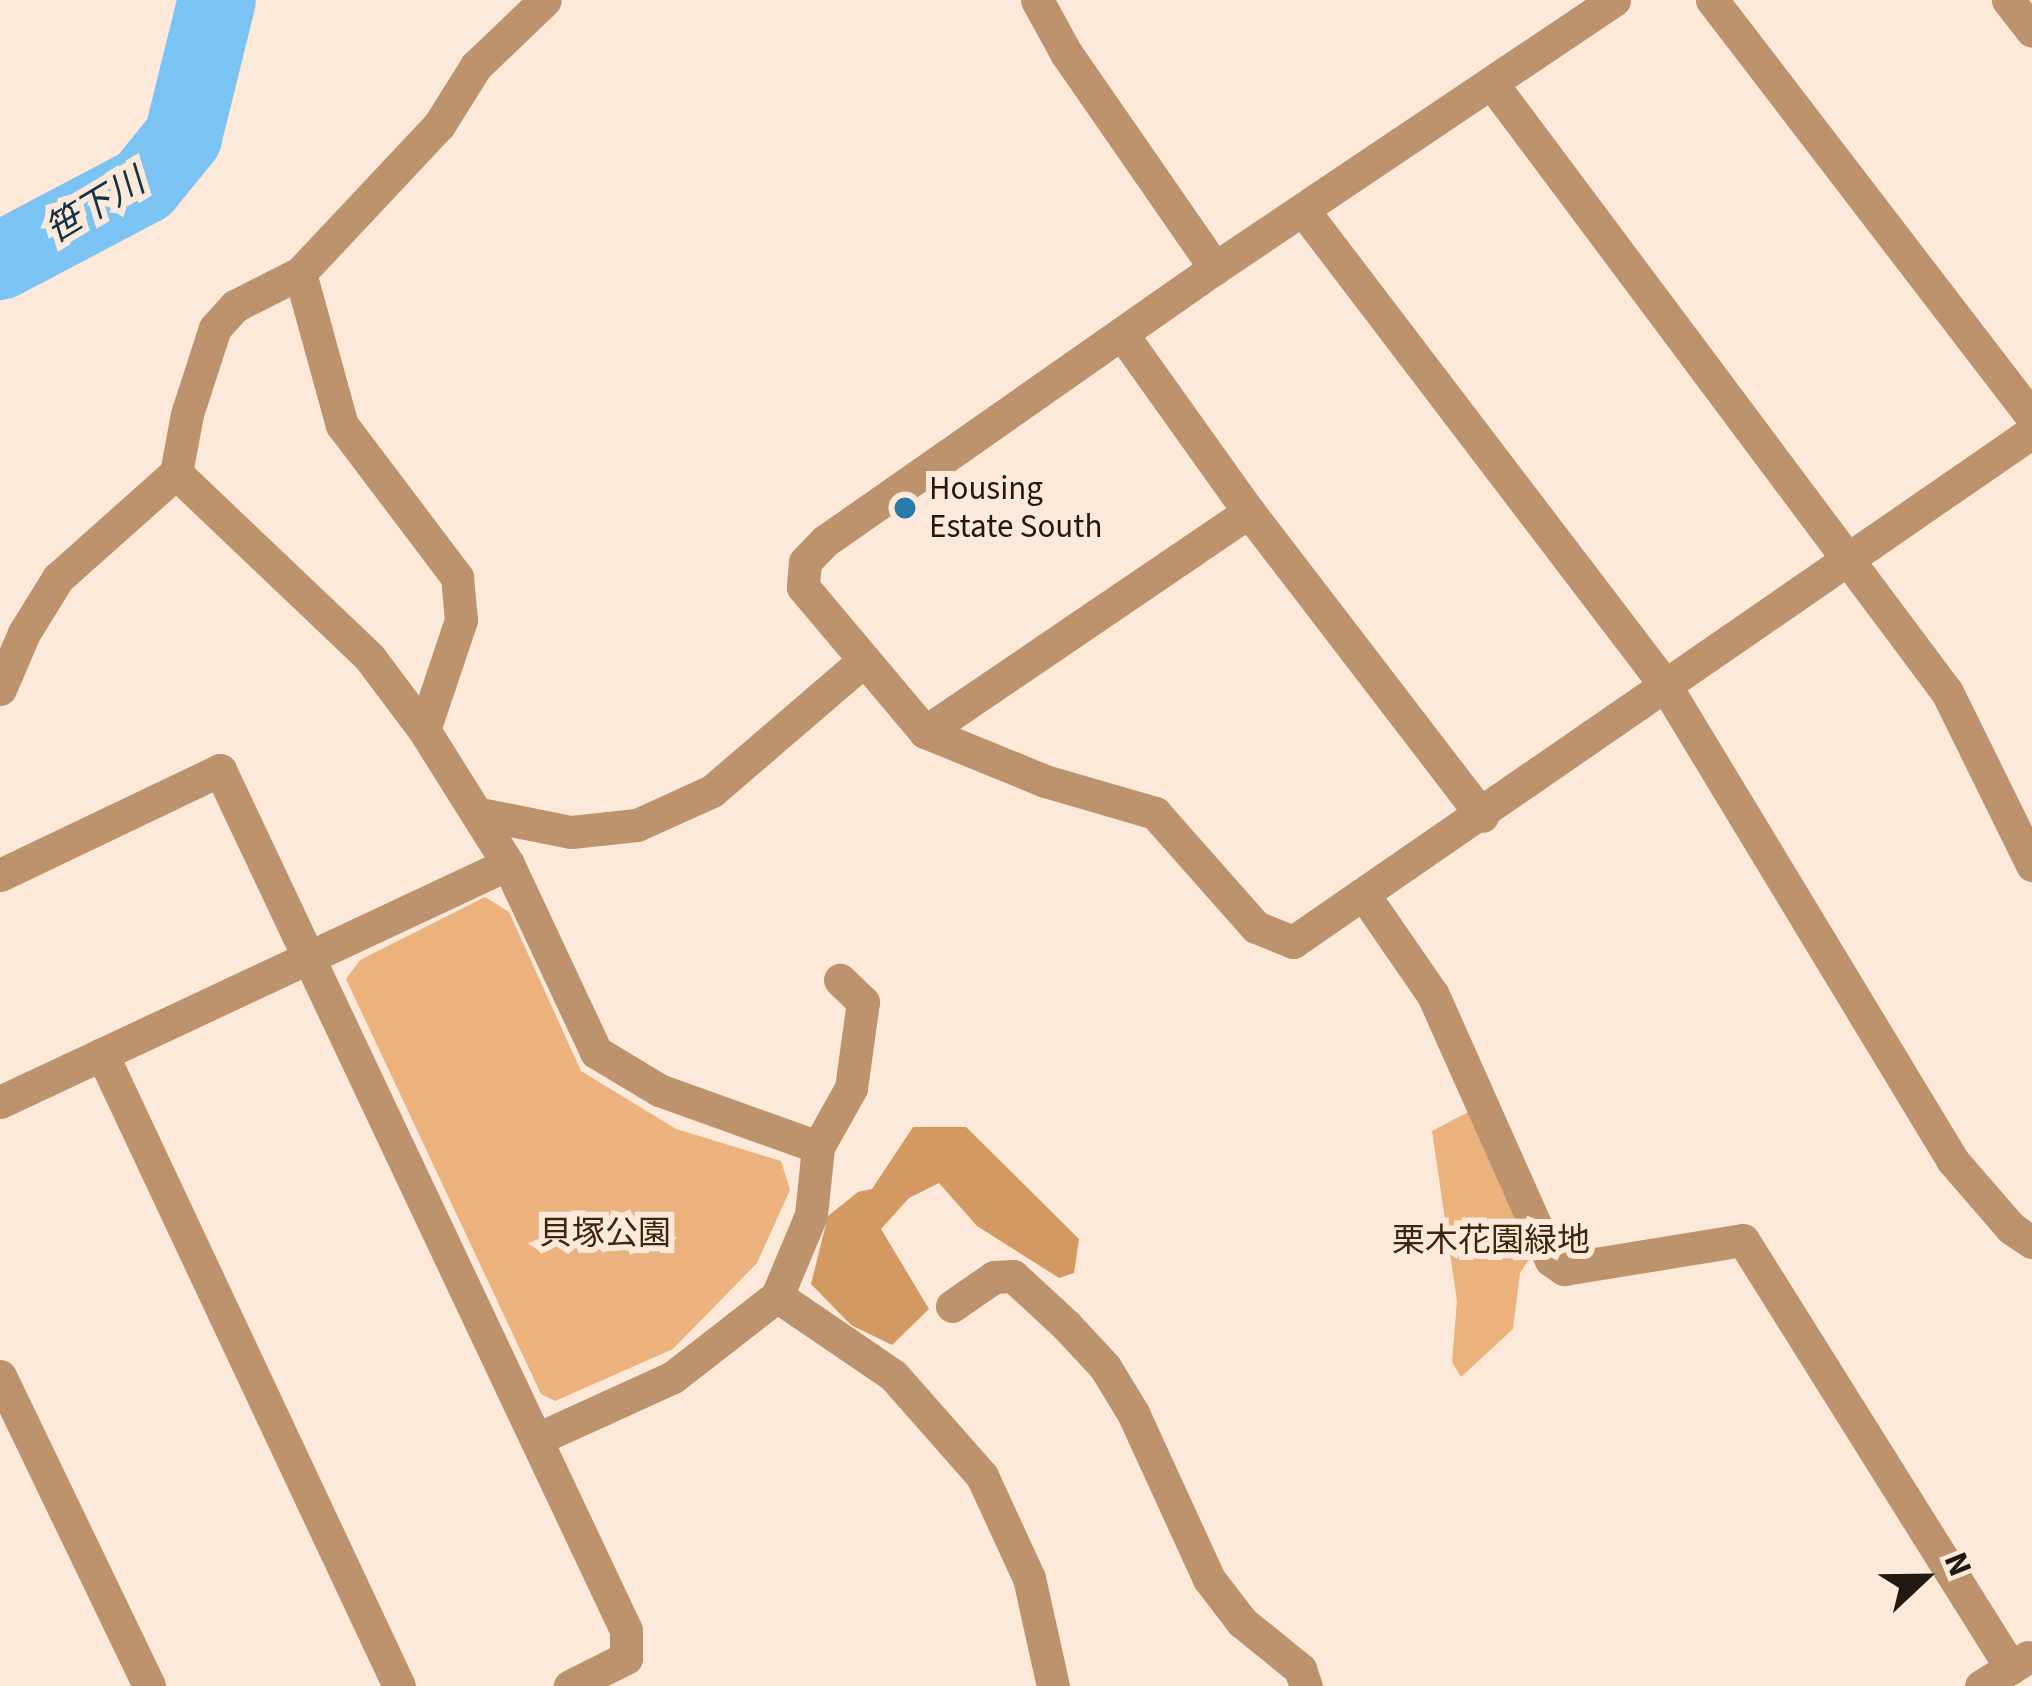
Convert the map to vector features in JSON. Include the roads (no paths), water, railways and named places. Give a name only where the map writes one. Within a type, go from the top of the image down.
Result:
[{"type":"street","points":[[0,689],[24,633],[58,578],[176,473],[187,414],[214,328],[235,306],[300,272],[439,125],[476,66],[545,0]]},
{"type":"street","points":[[1037,0],[1066,53],[1215,268]]},
{"type":"street","points":[[1614,0],[1215,268],[825,541],[805,562],[803,587],[925,732],[1045,781],[1155,813],[1256,927],[1293,942],[1482,816],[2032,432]]},
{"type":"street","points":[[1712,0],[2032,418]]},
{"type":"street","points":[[2008,0],[2032,32]]},
{"type":"street","points":[[1493,85],[1947,692],[2032,866]]},
{"type":"street","points":[[1303,210],[1665,685],[1954,1161],[2011,1228],[2032,1242]]},
{"type":"street","points":[[300,272],[342,425],[457,577],[461,620],[424,730]]},
{"type":"street","points":[[1123,334],[1249,512],[1482,816]]},
{"type":"street","points":[[176,473],[370,658],[424,730],[508,864],[596,1052],[659,1090],[818,1147]]},
{"type":"street","points":[[925,732],[1249,512]]},
{"type":"street","points":[[480,814],[571,832],[637,825],[712,791],[862,662]]},
{"type":"street","points":[[0,875],[220,770],[626,1630],[626,1658],[570,1686]]},
{"type":"street","points":[[0,1102],[508,864]]},
{"type":"street","points":[[1364,895],[1433,995],[1551,1259],[1564,1269],[1743,1240],[2020,1663],[1981,1686]]},
{"type":"street","points":[[537,1438],[673,1377],[778,1296],[812,1215],[818,1147],[851,1088],[863,1002],[841,980]]},
{"type":"street","points":[[102,1054],[399,1686]]},
{"type":"street","points":[[952,1306],[994,1276],[1013,1276],[1079,1339],[1133,1413],[1209,1579],[1242,1622],[1300,1670],[1306,1686]]},
{"type":"street","points":[[778,1296],[893,1375],[982,1476],[1029,1577],[1053,1686]]},
{"type":"street","points":[[0,1376],[148,1686]]},
{"type":"waterway","name":"笹下川","points":[[0,261],[144,185],[183,137],[217,0]]},
{"type":"place","name":"Housing Estate South","points":[[905,508]]},
{"type":"park label","name":"貝塚公園","points":[[605,1234]]},
{"type":"park label","name":"栗木花園緑地","points":[[1491,1241]]}]
